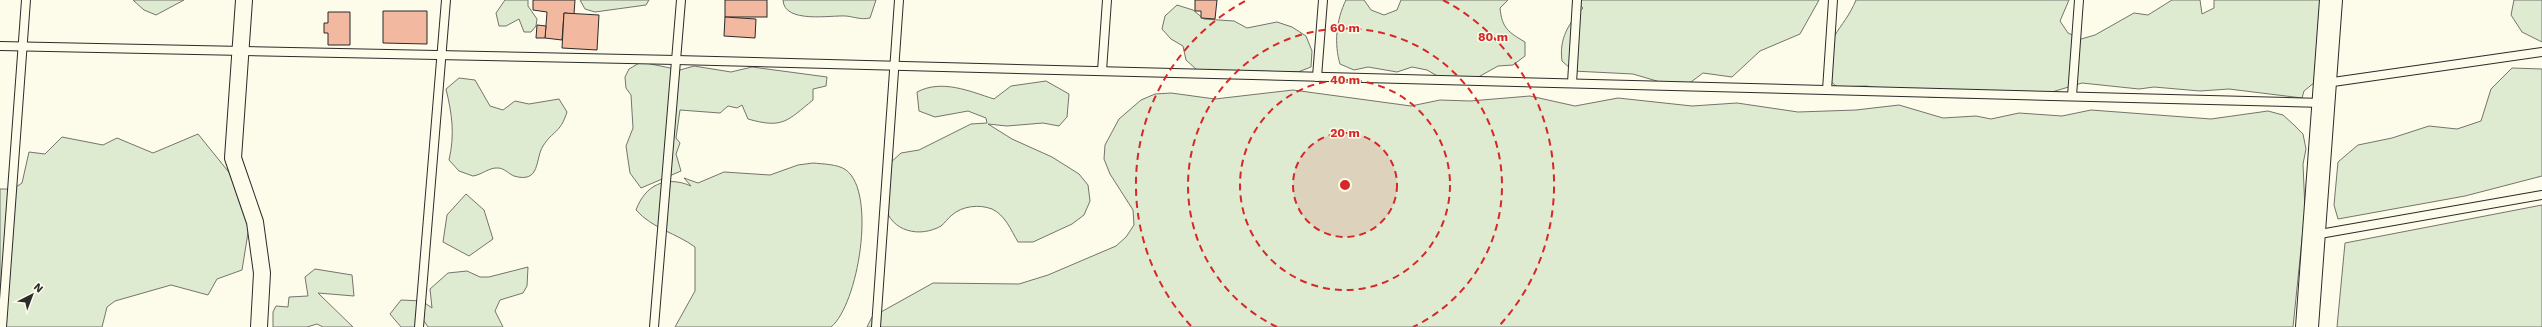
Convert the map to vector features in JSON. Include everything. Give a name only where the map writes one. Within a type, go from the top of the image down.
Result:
[{"type":"street","points":[[244,0],[233,158],[255,222],[262,274],[259,327]]},
{"type":"street","points":[[2307,327],[2332,0]]},
{"type":"lane","points":[[2,327],[26,0]]},
{"type":"lane","points":[[419,327],[440,55],[446,0]]},
{"type":"lane","points":[[654,327],[681,0]]},
{"type":"lane","points":[[876,327],[899,0]]},
{"type":"lane","points":[[1102,71],[1107,0]]},
{"type":"lane","points":[[1317,77],[1323,0]]},
{"type":"lane","points":[[1572,83],[1576,0]]},
{"type":"lane","points":[[1827,90],[1833,0]]},
{"type":"lane","points":[[2072,96],[2079,0]]},
{"type":"lane","points":[[0,46],[676,60],[2072,96],[2325,93],[2542,52]]},
{"type":"lane","points":[[2314,235],[2542,194]]},
{"type":"green space","points":[[133,0],[184,0],[156,15],[144,10]]},
{"type":"green space","points":[[505,0],[528,0],[528,6],[537,19],[536,26],[531,32],[524,32],[519,19],[506,26],[499,26],[496,13]]},
{"type":"green space","points":[[580,0],[649,0],[646,5],[595,12],[585,9]]},
{"type":"green space","points":[[783,0],[876,0],[870,18],[864,19],[846,16],[809,17],[799,15],[785,8]]},
{"type":"green space","points":[[1346,0],[1364,0],[1371,10],[1384,15],[1397,10],[1401,0],[1508,0],[1500,8],[1502,20],[1510,32],[1525,42],[1525,56],[1513,65],[1498,66],[1473,80],[1441,78],[1427,70],[1412,67],[1397,72],[1368,67],[1354,70],[1340,64],[1337,48],[1338,24]]},
{"type":"green space","points":[[1575,0],[1819,0],[1800,34],[1760,51],[1732,77],[1703,73],[1691,82],[1677,87],[1633,74],[1573,71],[1562,61],[1561,53],[1563,39],[1566,32],[1573,20],[1583,8]]},
{"type":"green space","points":[[1856,0],[2069,0],[2060,21],[2068,33],[2081,39],[2095,35],[2134,13],[2148,15],[2172,0],[2200,0],[2202,14],[2214,8],[2214,0],[2327,0],[2315,82],[2304,91],[2302,98],[2229,89],[2200,91],[2154,87],[2139,89],[2082,83],[2052,92],[1975,98],[1930,97],[1866,86],[1837,87],[1826,77],[1825,64],[1827,53],[1830,44]]},
{"type":"green space","points":[[2514,0],[2542,0],[2542,42],[2522,32],[2511,15]]},
{"type":"green space","points":[[1177,5],[1193,10],[1204,19],[1234,21],[1247,28],[1277,22],[1292,27],[1306,36],[1312,51],[1311,67],[1298,72],[1197,70],[1186,60],[1183,46],[1171,39],[1162,29],[1165,16]]},
{"type":"green space","points":[[641,62],[680,70],[694,66],[731,72],[752,67],[827,77],[826,86],[813,89],[813,100],[790,118],[777,123],[760,122],[748,119],[742,105],[737,108],[728,106],[720,113],[680,110],[676,138],[680,143],[676,154],[681,171],[641,188],[630,173],[626,146],[633,128],[631,95],[626,88],[625,77],[629,69]]},
{"type":"green space","points":[[2512,68],[2542,69],[2542,176],[2465,196],[2338,219],[2334,205],[2338,162],[2358,145],[2392,138],[2429,126],[2457,129],[2481,121],[2491,89]]},
{"type":"green space","points":[[459,78],[475,80],[490,106],[503,110],[515,101],[529,104],[559,99],[567,112],[562,124],[543,146],[536,168],[529,176],[523,178],[514,176],[502,169],[495,168],[473,176],[459,171],[449,160],[452,141],[452,124],[446,89]]},
{"type":"green space","points":[[1046,81],[1069,94],[1067,117],[1059,126],[1043,123],[1007,126],[988,124],[1012,139],[1052,157],[1079,174],[1088,185],[1090,201],[1084,215],[1072,224],[1033,242],[1018,242],[1001,215],[987,207],[976,206],[966,208],[956,212],[941,226],[924,232],[907,230],[893,222],[888,215],[885,206],[885,190],[890,163],[901,153],[919,150],[971,124],[987,123],[986,118],[968,111],[935,117],[919,111],[917,92],[926,88],[946,86],[994,99],[1011,86]]},
{"type":"green space","points":[[1293,90],[1411,106],[1440,100],[1470,101],[1530,96],[1575,106],[1618,98],[1692,106],[1737,103],[1798,112],[1856,110],[1899,105],[1943,118],[1976,116],[1991,119],[2019,113],[2062,116],[2091,110],[2211,119],[2268,111],[2283,115],[2303,134],[2306,149],[2303,164],[2305,210],[2293,327],[867,327],[872,317],[933,283],[1019,284],[1048,275],[1116,246],[1126,237],[1134,225],[1133,210],[1110,174],[1104,159],[1105,145],[1119,119],[1141,100],[1155,94],[1171,93],[1215,99]]},
{"type":"green space","points":[[198,134],[253,202],[242,270],[217,279],[208,295],[171,285],[115,301],[107,307],[102,327],[0,327],[0,189],[13,189],[22,183],[29,152],[45,154],[62,137],[103,145],[117,138],[153,153]]},
{"type":"green space","points":[[813,163],[834,165],[846,170],[855,182],[861,201],[862,224],[856,274],[841,315],[831,327],[675,327],[695,291],[695,247],[650,222],[636,210],[645,194],[658,184],[665,182],[682,183],[691,186],[684,178],[698,183],[724,172],[770,175],[798,165]]},
{"type":"green space","points":[[466,194],[484,210],[493,239],[469,256],[443,242],[447,215]]},
{"type":"green space","points":[[2542,205],[2542,327],[2337,327],[2345,243]]},
{"type":"green space","points":[[528,267],[527,286],[523,293],[500,300],[495,311],[503,327],[428,327],[424,321],[423,324],[417,327],[401,327],[390,314],[401,300],[422,301],[432,308],[430,289],[448,273],[467,271],[480,277],[489,277]]},
{"type":"green space","points":[[315,269],[352,275],[354,296],[318,293],[353,327],[323,327],[317,324],[307,327],[273,327],[273,312],[276,306],[288,307],[289,297],[308,296],[305,277]]},
{"type":"building","points":[[533,0],[575,0],[574,14],[564,13],[562,40],[545,38],[547,12],[533,10]]},
{"type":"building","points":[[725,0],[767,0],[767,17],[725,17]]},
{"type":"building","points":[[1195,0],[1217,0],[1215,19],[1201,18],[1201,11],[1195,11]]},
{"type":"building","points":[[383,11],[427,11],[427,44],[383,43]]},
{"type":"building","points":[[328,12],[350,12],[350,45],[328,45],[328,33],[324,33],[324,23],[328,23]]},
{"type":"building","points":[[564,13],[599,15],[597,50],[562,48]]},
{"type":"building","points":[[725,17],[756,19],[755,38],[724,36]]},
{"type":"building","points":[[537,25],[546,26],[545,38],[536,38]]}]
